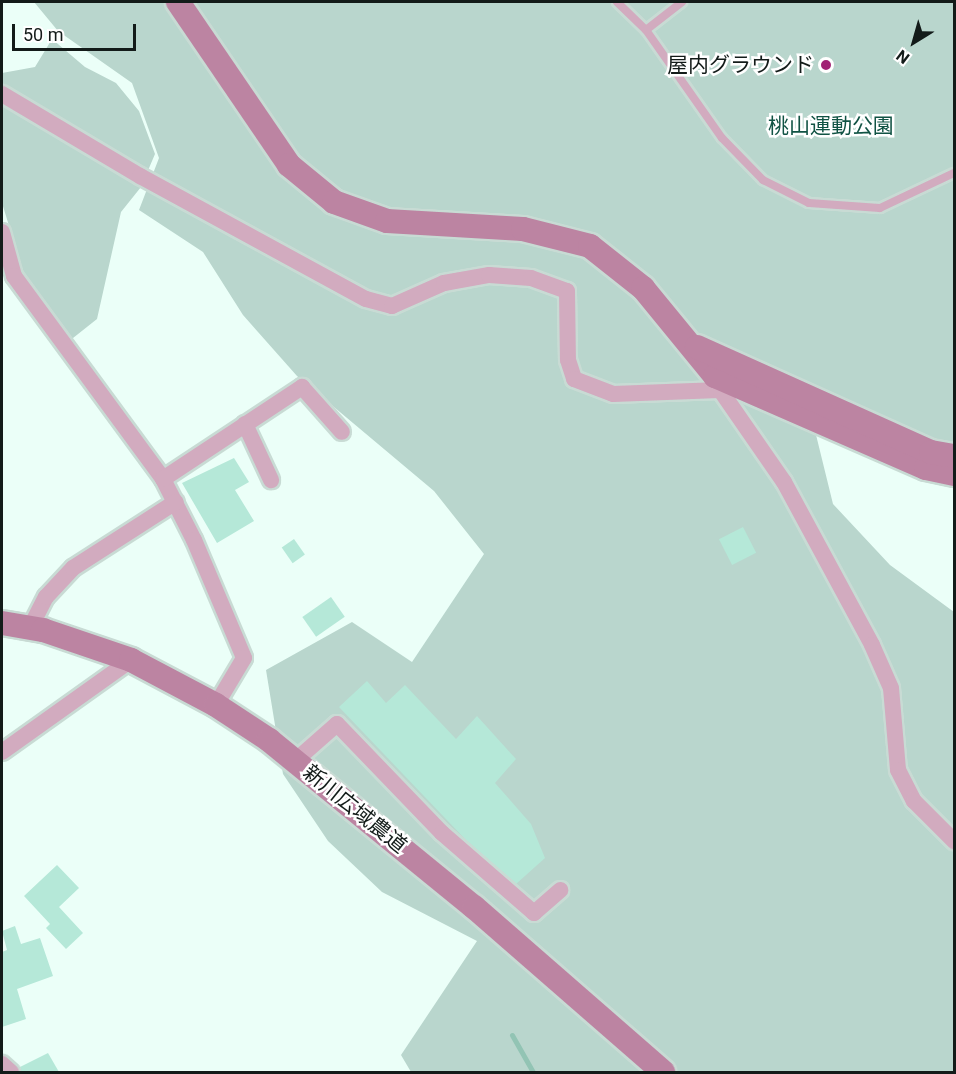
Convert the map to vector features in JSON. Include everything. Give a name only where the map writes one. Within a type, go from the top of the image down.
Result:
[{"type":"street","points":[[178,2],[289,165],[334,202],[387,221],[523,229],[590,246],[643,288],[690,342],[715,376],[926,468],[954,474]]},
{"type":"street","points":[[2,94],[161,188],[366,299],[392,306],[444,283],[489,274],[531,278],[567,291],[568,360],[574,379],[613,394],[720,390]]},
{"type":"street","points":[[2,232],[8,280],[163,479],[176,501],[243,658],[216,705]]},
{"type":"street","points":[[690,342],[720,390],[784,482],[872,645],[891,688],[898,770],[914,801],[954,842]]},
{"type":"street","points":[[690,342],[718,359],[931,452],[954,456]]},
{"type":"street","points":[[163,479],[302,387],[342,432]]},
{"type":"street","points":[[245,424],[271,480]]},
{"type":"street","points":[[30,628],[46,597],[73,568],[176,501]]},
{"type":"street","name":"新川広域農道","points":[[2,623],[30,628],[131,660],[216,705],[295,761],[474,907],[663,1072]]},
{"type":"street","points":[[2,752],[131,660]]},
{"type":"street","points":[[295,761],[337,724],[442,833],[534,913],[560,890]]},
{"type":"street","points":[[2,1064],[11,1072]]},
{"type":"lane","points":[[617,2],[646,30],[722,138],[763,180],[809,203],[880,208],[954,173]]},
{"type":"lane","points":[[646,30],[682,2]]},
{"type":"green space","name":"桃山運動公園","points":[[34,2],[954,2],[954,450],[805,390],[833,504],[890,565],[954,612],[954,1072],[411,1072],[401,1055],[477,941],[382,892],[328,841],[283,774],[266,670],[352,622],[412,662],[484,554],[434,491],[297,376],[243,315],[203,252],[139,210],[159,158],[132,83],[58,31]]},
{"type":"green space","points":[[52,39],[85,67],[116,83],[139,111],[155,154],[141,187],[121,212],[97,319],[68,342],[23,271],[2,203],[2,73],[35,67]]},
{"type":"building","points":[[234,458],[249,482],[235,490],[254,521],[217,543],[182,483]]},
{"type":"building","points":[[743,527],[756,553],[732,565],[719,539]]},
{"type":"building","points":[[294,539],[305,555],[293,563],[282,548]]},
{"type":"building","points":[[331,597],[345,617],[316,637],[302,617]]},
{"type":"building","points":[[367,681],[386,703],[405,685],[456,739],[477,716],[516,759],[495,783],[531,824],[545,858],[516,884],[465,839],[339,707]]},
{"type":"building","points":[[57,865],[79,888],[59,907],[83,933],[66,949],[46,928],[50,924],[24,896]]},
{"type":"building","points":[[15,926],[21,944],[40,938],[53,976],[17,989],[26,1019],[2,1027],[2,952],[7,950],[2,931]]},
{"type":"building","points":[[48,1053],[59,1072],[21,1072],[20,1067]]},
{"type":"waterway","points":[[512,1035],[533,1072]]},
{"type":"place","name":"屋内グラウンド","points":[[826,65]]}]
